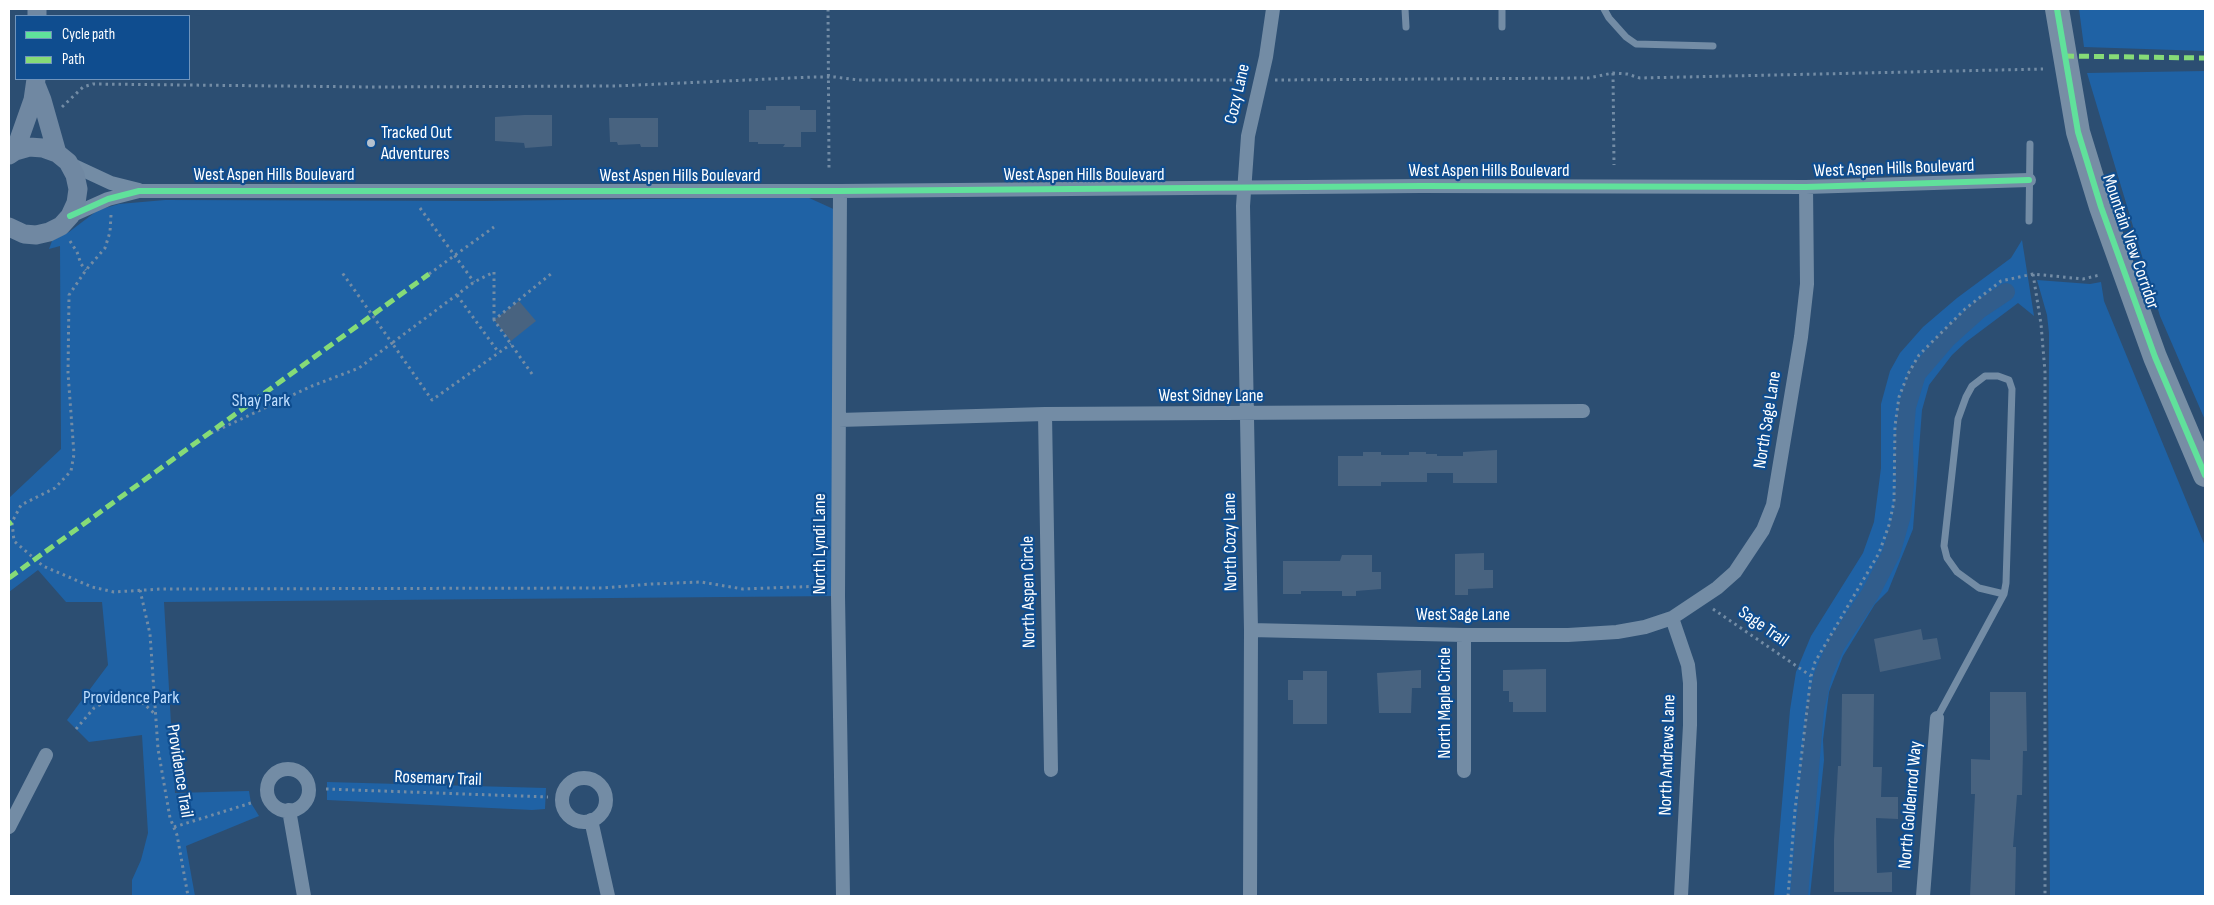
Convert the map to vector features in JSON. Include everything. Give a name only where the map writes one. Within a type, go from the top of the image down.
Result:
[{"type":"highway","name":"Mountain View Corridor","points":[[2057,9],[2078,132],[2100,207],[2155,357],[2205,475]]},
{"type":"street","name":"Cozy Lane","points":[[1244,188],[1248,136],[1270,34],[1273,9]]},
{"type":"street","points":[[12,153],[28,114],[36,82]]},
{"type":"street","points":[[9,227],[24,234],[36,235],[49,232],[61,226],[70,216],[76,203],[78,189],[75,175],[62,158],[36,82]]},
{"type":"street","points":[[12,153],[29,147],[43,148],[111,183],[139,191]]},
{"type":"street","name":"West Aspen Hills Boulevard","points":[[139,191],[840,191],[1421,186],[1806,187],[2029,180]]},
{"type":"street","name":"North Sage Lane","points":[[1672,618],[1701,599],[1735,572],[1762,530],[1773,505],[1801,337],[1807,284],[1806,187]]},
{"type":"street","name":"North Cozy Lane","points":[[1244,188],[1251,630],[1250,896]]},
{"type":"street","points":[[70,216],[108,199],[139,191]]},
{"type":"street","name":"North Lyndi Lane","points":[[840,191],[838,596],[843,896]]},
{"type":"street","name":"West Sidney Lane","points":[[839,420],[1044,414],[1248,414],[1583,410]]},
{"type":"street","name":"North Aspen Circle","points":[[1044,414],[1051,770]]},
{"type":"street","name":"West Sage Lane","points":[[1251,630],[1568,636],[1646,628],[1672,618]]},
{"type":"street","name":"North Andrews Lane","points":[[1672,618],[1688,665],[1690,683],[1690,725],[1681,896]]},
{"type":"street","name":"North Maple Circle","points":[[1464,635],[1464,771]]},
{"type":"street","name":"North Goldenrod Way","points":[[1923,896],[1937,718]]},
{"type":"street","points":[[9,827],[46,755]]},
{"type":"street","points":[[290,810],[304,896]]},
{"type":"street","points":[[591,820],[608,896]]},
{"type":"lane","points":[[1405,9],[1406,27]]},
{"type":"lane","points":[[1502,9],[1502,26]]},
{"type":"lane","points":[[1604,9],[1609,18],[1626,37],[1636,44],[1714,46]]},
{"type":"lane","points":[[2029,221],[2030,144]]},
{"type":"lane","points":[[1937,718],[2004,594],[2006,583],[2012,389],[2009,380],[1998,376],[1985,376],[1972,386],[1966,396],[1958,419],[1944,546],[1947,558],[1957,572],[1979,588],[2004,594]]},
{"type":"path","points":[[828,9],[829,169]]},
{"type":"path","points":[[59,110],[83,87],[93,84],[363,87],[616,86],[828,77],[858,80],[1260,80],[1588,78],[1613,73],[1640,78],[2043,69]]},
{"type":"path","points":[[1613,73],[1614,165]]},
{"type":"path","points":[[420,208],[474,282]]},
{"type":"path","points":[[111,215],[110,232],[105,248],[86,270],[69,295],[68,373],[74,454],[71,471],[55,488],[21,505],[12,522],[14,541],[43,566],[86,585],[114,592],[140,590],[603,588],[701,582],[743,589],[823,586]]},
{"type":"path","points":[[430,274],[494,227]]},
{"type":"path","points":[[70,241],[86,270]]},
{"type":"path","points":[[341,271],[432,400],[511,344]]},
{"type":"path","points":[[205,436],[312,386],[358,368],[474,282],[494,272],[494,320],[532,374]]},
{"type":"path","points":[[494,320],[552,273]]},
{"type":"path","points":[[2033,274],[2041,324],[2045,372],[2045,896]]},
{"type":"path","points":[[1788,896],[1794,810],[1811,676],[1815,662],[1879,553],[1889,525],[1894,502],[1895,426],[1899,397],[1908,374],[1919,355],[1965,309],[2001,281],[2033,274],[2083,279],[2100,275]]},
{"type":"path","points":[[457,295],[499,353]]},
{"type":"path","points":[[76,728],[94,708],[108,700],[125,698],[144,704],[156,714]]},
{"type":"path","points":[[174,827],[251,803]]},
{"type":"green space","points":[[2079,9],[2205,9],[2205,51],[2084,47]]},
{"type":"green space","points":[[2205,71],[2205,420],[2160,316],[2087,73]]},
{"type":"green space","name":"Shay Park","points":[[807,197],[840,212],[838,596],[164,602],[175,793],[249,791],[251,803],[259,816],[186,846],[195,896],[132,896],[132,880],[141,860],[148,833],[142,735],[89,742],[67,720],[108,665],[102,602],[66,602],[38,570],[9,592],[9,498],[61,449],[60,246],[49,249],[52,241],[69,232],[98,210],[119,204],[165,200],[483,201]]},
{"type":"green space","points":[[2022,240],[2034,316],[2018,303],[1966,342],[1952,355],[1929,385],[1922,410],[1913,529],[1888,591],[1875,604],[1843,656],[1829,692],[1823,740],[1824,760],[1810,896],[1774,896],[1790,710],[1796,672],[1811,636],[1863,553],[1874,522],[1881,468],[1881,404],[1890,371],[1900,353],[1923,327],[1957,298],[2011,258]]},
{"type":"green space","points":[[2037,280],[2090,284],[2101,282],[2104,301],[2205,546],[2205,896],[2050,896],[2048,691],[2049,333],[2047,315]]},
{"type":"green space","points":[[327,782],[546,788],[545,809],[532,810],[327,800]]},
{"type":"building","points":[[766,106],[800,106],[800,110],[816,110],[816,132],[801,132],[801,147],[783,147],[785,144],[749,142],[749,110],[766,110]]},
{"type":"building","points":[[552,115],[552,146],[525,148],[524,143],[495,141],[495,117]]},
{"type":"building","points":[[609,118],[658,118],[658,147],[641,147],[640,144],[618,145],[617,142],[610,142]]},
{"type":"building","points":[[519,301],[536,321],[511,341],[494,320]]},
{"type":"building","points":[[1497,450],[1497,483],[1453,483],[1453,473],[1427,473],[1427,482],[1381,482],[1381,486],[1338,486],[1338,456],[1363,456],[1363,452],[1381,452],[1381,455],[1409,455],[1409,452],[1426,452],[1426,454],[1437,454],[1437,456],[1463,456],[1463,452]]},
{"type":"building","points":[[1484,553],[1484,570],[1493,570],[1493,588],[1468,589],[1468,595],[1455,595],[1455,554]]},
{"type":"building","points":[[1342,555],[1372,555],[1372,572],[1381,572],[1381,589],[1356,591],[1356,596],[1342,596],[1342,591],[1301,591],[1301,594],[1283,594],[1283,561],[1340,561]]},
{"type":"building","points":[[1921,629],[1923,640],[1937,638],[1941,659],[1880,672],[1874,639]]},
{"type":"building","points":[[1546,669],[1546,712],[1513,712],[1513,702],[1509,702],[1509,691],[1503,691],[1503,670]]},
{"type":"building","points":[[1421,670],[1421,688],[1412,688],[1411,713],[1379,713],[1377,673]]},
{"type":"building","points":[[1303,671],[1327,671],[1327,724],[1293,724],[1293,700],[1288,700],[1288,680],[1303,680]]},
{"type":"building","points":[[1990,692],[2026,692],[2027,751],[2023,751],[2022,795],[2017,795],[2013,847],[2016,847],[2015,896],[1970,896],[1975,794],[1971,794],[1971,759],[1990,760]]},
{"type":"building","points":[[1842,694],[1874,694],[1873,767],[1882,767],[1881,797],[1898,797],[1898,819],[1876,818],[1877,873],[1892,872],[1892,892],[1834,892],[1834,840],[1838,766],[1841,766]]},
{"type":"waterway","points":[[1799,896],[1815,710],[1823,675],[1836,645],[1870,594],[1891,554],[1902,515],[1905,484],[1904,442],[1907,407],[1917,374],[1948,338],[1979,310],[2006,292]]},
{"type":"marked path","points":[[2064,56],[2205,58]]},
{"type":"marked path","points":[[9,578],[429,274]]},
{"type":"cycle path","points":[[2057,9],[2078,132],[2101,207],[2155,357],[2205,475]]},
{"type":"cycle path","points":[[70,216],[108,199],[139,191],[840,191],[1421,186],[1806,187],[2029,180]]},
{"type":"place","name":"Tracked Out Adventures","points":[[371,143]]},
{"type":"park label","name":"Providence Park","points":[[131,698]]}]
